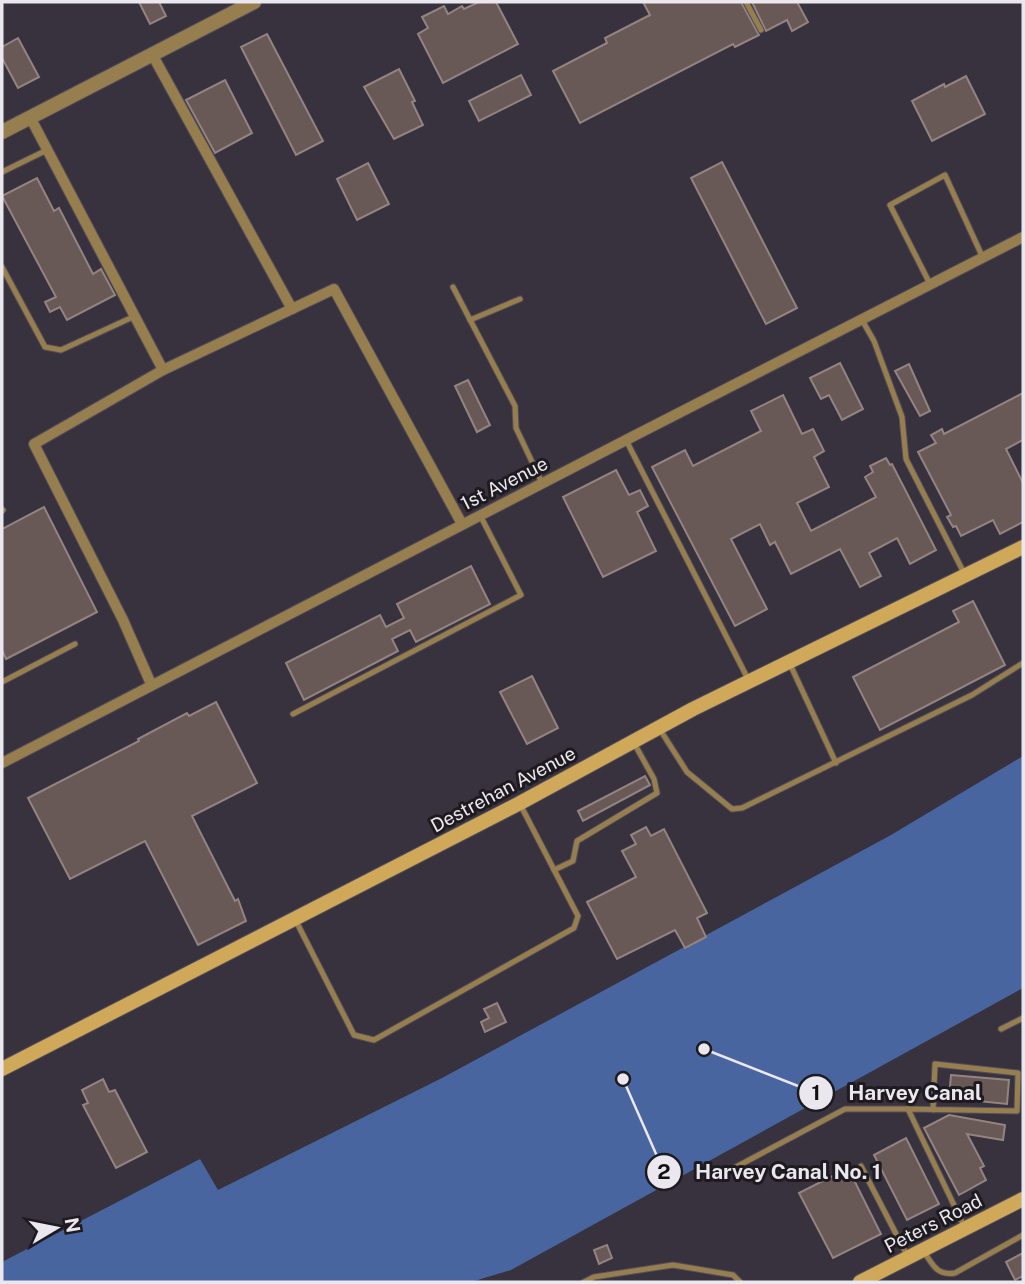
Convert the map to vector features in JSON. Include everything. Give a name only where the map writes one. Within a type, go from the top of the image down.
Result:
[{"type":"main road","name":"Destrehan Avenue","points":[[2,1069],[520,803],[659,728],[1023,547]]},
{"type":"main road","name":"Peters Road","points":[[860,1282],[1023,1199]]},
{"type":"street","points":[[2,132],[254,2]]},
{"type":"street","points":[[152,54],[292,309]]},
{"type":"street","points":[[30,117],[163,370]]},
{"type":"street","name":"1st Avenue","points":[[2,763],[1023,237]]},
{"type":"street","points":[[151,684],[123,620],[34,444],[163,370],[334,289],[462,524]]},
{"type":"lane","points":[[746,2],[761,30]]},
{"type":"lane","points":[[2,172],[47,150]]},
{"type":"lane","points":[[930,285],[890,205],[945,175],[983,258]]},
{"type":"lane","points":[[2,267],[45,347],[61,350],[135,316]]},
{"type":"lane","points":[[453,287],[514,406],[516,428],[542,483]]},
{"type":"lane","points":[[470,320],[520,299]]},
{"type":"lane","points":[[862,320],[874,341],[902,417],[906,459],[966,576]]},
{"type":"lane","points":[[626,440],[750,682]]},
{"type":"lane","points":[[293,714],[522,595],[480,515]]},
{"type":"lane","points":[[2,681],[75,644]]},
{"type":"lane","points":[[789,662],[836,763]]},
{"type":"lane","points":[[659,728],[687,772],[732,809],[742,808],[972,695],[1023,663]]},
{"type":"lane","points":[[554,870],[573,861],[578,841],[657,793],[654,779],[633,742]]},
{"type":"lane","points":[[294,919],[354,1035],[374,1040],[574,928],[578,916],[520,803]]},
{"type":"lane","points":[[1001,1029],[1023,1018]]},
{"type":"lane","points":[[734,1168],[845,1109],[1017,1111],[1018,1073],[935,1064],[933,1110]]},
{"type":"lane","points":[[908,1109],[965,1229]]},
{"type":"lane","points":[[861,1166],[908,1258]]},
{"type":"lane","points":[[923,1250],[940,1273],[955,1273],[1023,1235]]},
{"type":"lane","points":[[584,1282],[594,1277],[673,1265],[733,1275],[740,1282]]},
{"type":"lane","points":[[947,1282],[948,1274]]},
{"type":"water","points":[[1023,756],[1023,988],[511,1270],[471,1282],[2,1282],[2,1262],[200,1159],[218,1190],[442,1078],[891,835]]},
{"type":"building","points":[[139,2],[159,2],[166,16],[150,24]]},
{"type":"building","points":[[479,2],[496,2],[518,44],[443,83],[418,34],[428,28],[422,17],[444,6],[448,14],[462,6],[464,9]]},
{"type":"building","points":[[643,2],[741,2],[759,35],[735,47],[733,44],[580,123],[553,71],[607,43],[605,38],[650,15]]},
{"type":"building","points":[[752,2],[797,2],[808,22],[792,31],[787,20],[766,31]]},
{"type":"building","points":[[267,34],[323,141],[296,155],[241,47]]},
{"type":"building","points":[[18,38],[39,77],[18,88],[2,58],[2,47]]},
{"type":"building","points":[[399,69],[415,101],[412,102],[423,125],[394,139],[364,87]]},
{"type":"building","points":[[521,75],[531,95],[479,121],[469,101]]},
{"type":"building","points":[[966,76],[985,114],[932,141],[912,101]]},
{"type":"building","points":[[225,80],[252,133],[215,153],[186,100]]},
{"type":"building","points":[[722,162],[797,308],[766,324],[691,178]]},
{"type":"building","points":[[368,163],[389,204],[357,220],[337,179]]},
{"type":"building","points":[[37,178],[54,211],[59,208],[93,274],[101,269],[115,295],[67,320],[60,307],[50,312],[45,302],[56,297],[2,196]]},
{"type":"building","points":[[840,363],[863,409],[842,420],[829,395],[821,399],[810,378]]},
{"type":"building","points":[[909,364],[930,411],[920,416],[895,371]]},
{"type":"building","points":[[468,380],[490,425],[477,432],[455,386]]},
{"type":"building","points":[[1023,393],[1023,440],[1006,449],[1023,483],[1023,522],[1000,534],[993,520],[961,536],[947,517],[951,515],[918,452],[936,443],[931,435],[942,429],[944,434]]},
{"type":"building","points":[[783,395],[802,434],[813,429],[824,451],[814,457],[829,487],[797,503],[811,531],[876,497],[865,477],[873,472],[870,466],[886,458],[890,465],[892,464],[936,550],[910,564],[897,538],[869,553],[881,576],[860,587],[840,549],[791,574],[775,542],[770,545],[760,524],[731,539],[767,609],[735,626],[652,467],[685,450],[693,466],[761,431],[751,411]]},
{"type":"building","points":[[616,470],[629,495],[640,490],[648,506],[637,512],[656,551],[603,577],[563,497]]},
{"type":"building","points":[[44,507],[97,612],[6,659],[2,650],[2,529]]},
{"type":"building","points":[[471,566],[490,604],[416,642],[410,630],[392,639],[398,651],[304,700],[286,663],[380,615],[386,627],[404,618],[397,604]]},
{"type":"building","points":[[973,601],[1005,665],[880,730],[853,677],[959,622],[953,611]]},
{"type":"building","points":[[532,676],[558,728],[527,744],[500,692]]},
{"type":"building","points":[[216,702],[257,783],[192,816],[235,901],[238,899],[246,921],[198,945],[145,841],[70,879],[28,798],[187,713],[189,716]]},
{"type":"building","points":[[645,776],[650,785],[583,821],[578,811]]},
{"type":"building","points":[[646,827],[651,836],[664,829],[707,913],[697,918],[706,937],[685,948],[675,930],[617,959],[587,902],[636,877],[622,851],[636,844],[631,835]]},
{"type":"building","points":[[497,1003],[506,1022],[485,1032],[481,1022],[489,1018],[484,1009]]},
{"type":"building","points":[[951,1075],[1009,1080],[1007,1104],[949,1098]]},
{"type":"building","points":[[103,1079],[109,1092],[115,1090],[147,1152],[116,1168],[83,1105],[88,1103],[82,1090]]},
{"type":"building","points":[[949,1115],[1005,1125],[1003,1140],[967,1134],[984,1166],[980,1168],[986,1180],[959,1195],[924,1128]]},
{"type":"building","points":[[906,1138],[939,1204],[907,1220],[874,1155]]},
{"type":"building","points":[[848,1168],[881,1234],[833,1258],[799,1193]]},
{"type":"building","points":[[607,1245],[612,1258],[599,1264],[594,1250]]},
{"type":"building","points":[[1023,1253],[1023,1276],[1015,1280],[1006,1262]]},
{"type":"place","name":"Harvey Canal","points":[[704,1049]]},
{"type":"place","name":"Harvey Canal No. 1","points":[[623,1079]]}]
